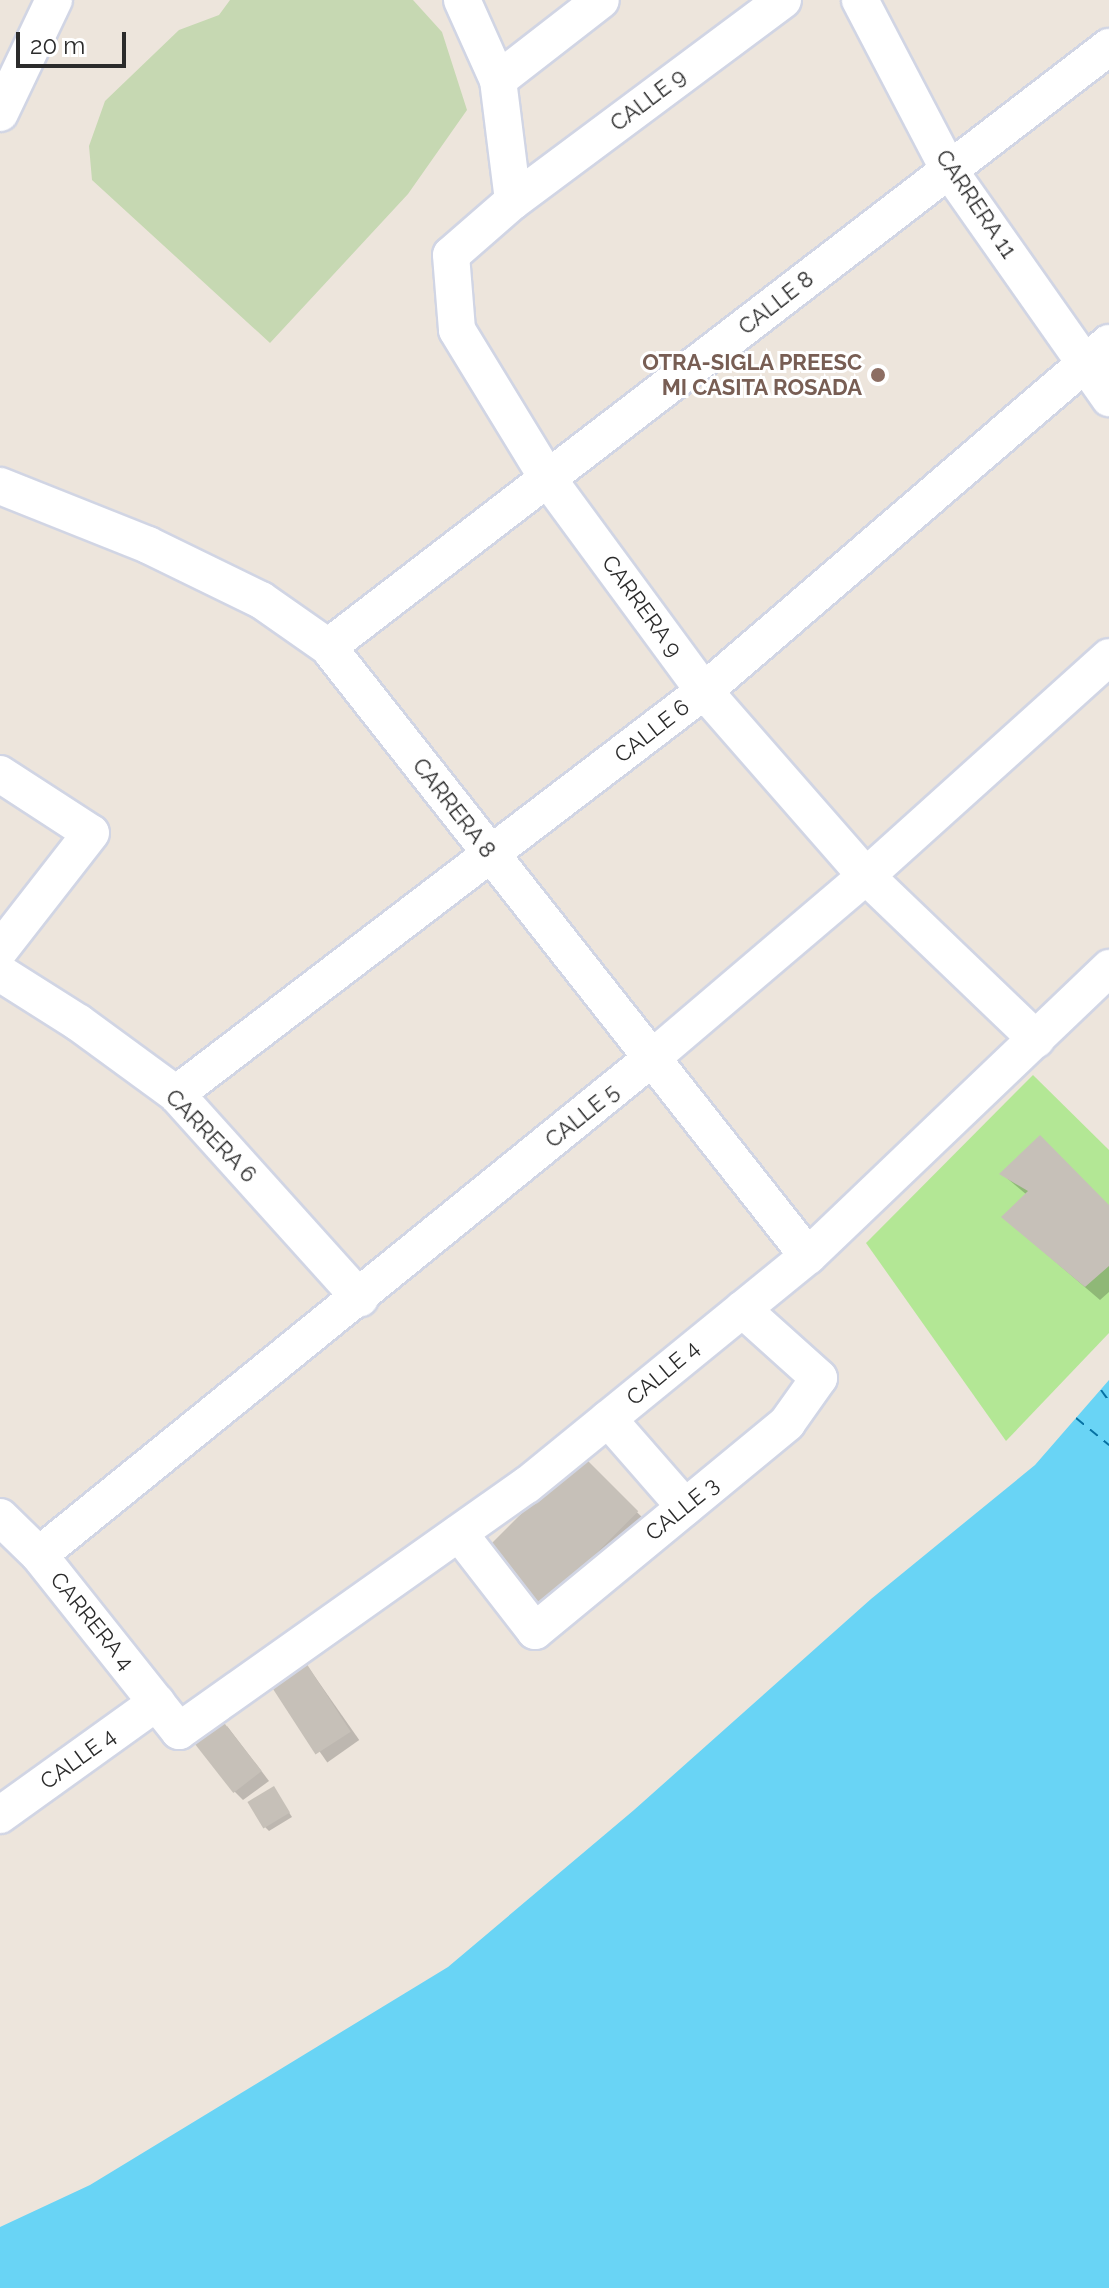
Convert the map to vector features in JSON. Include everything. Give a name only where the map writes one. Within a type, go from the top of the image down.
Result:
[{"type":"street","points":[[0,113],[54,0]]},
{"type":"street","points":[[462,0],[498,80],[513,201]]},
{"type":"street","points":[[498,80],[601,0]]},
{"type":"street","name":"CALLE 9","points":[[513,201],[783,0]]},
{"type":"street","name":"CARRERA 11","points":[[860,0],[949,170],[1097,354],[1109,398]]},
{"type":"street","name":"CALLE 8","points":[[328,647],[1109,47]]},
{"type":"street","name":"CARRERA 9","points":[[513,201],[451,255],[457,330],[548,479],[704,691],[866,876],[1036,1039]]},
{"type":"street","name":"CALLE 6","points":[[176,1094],[492,856],[704,691],[1097,354]]},
{"type":"street","name":"CARRERA 8","points":[[0,486],[148,545],[261,600],[328,647],[808,1256]]},
{"type":"street","name":"CALLE 5","points":[[39,1555],[360,1298],[652,1058],[866,876],[1109,657]]},
{"type":"street","points":[[0,774],[91,833],[0,950]]},
{"type":"street","name":"CALLE 4","points":[[179,1731],[527,1485],[808,1256],[1109,968]]},
{"type":"street","name":"CARRERA 6","points":[[0,973],[79,1023],[176,1094],[360,1298]]},
{"type":"street","name":"CALLE 3","points":[[459,1533],[535,1631],[787,1423],[819,1378],[742,1309]]},
{"type":"street","points":[[608,1419],[685,1507]]},
{"type":"street","name":"CARRERA 4","points":[[0,1517],[39,1555],[179,1731]]},
{"type":"street","name":"CALLE 4","points":[[0,1815],[157,1702]]},
{"type":"green space","points":[[230,0],[413,0],[442,32],[467,110],[408,194],[270,343],[92,180],[89,146],[105,101],[179,30],[219,15]]},
{"type":"green space","points":[[1033,1075],[1109,1150],[1109,1333],[1006,1441],[866,1243]]},
{"type":"water","points":[[1109,1380],[1109,2288],[0,2288],[0,2227],[90,2185],[448,1967],[634,1810],[871,1599],[1035,1465]]},
{"type":"building","points":[[1040,1135],[1109,1205],[1109,1266],[1085,1287],[1001,1217],[1028,1191],[999,1174]]},
{"type":"building","points":[[581,1454],[638,1511],[543,1607],[486,1549]]},
{"type":"building","points":[[299,1652],[351,1732],[316,1755],[264,1675]]},
{"type":"building","points":[[218,1715],[262,1771],[233,1793],[190,1737]]},
{"type":"building","points":[[274,1786],[290,1813],[263,1829],[247,1802]]},
{"type":"ferry route","points":[[1101,1390],[1109,1401]]},
{"type":"ferry route","points":[[1076,1418],[1109,1445]]},
{"type":"place","name":"OTRA-SIGLA PREESC MI CASITA ROSADA","points":[[878,375]]}]
